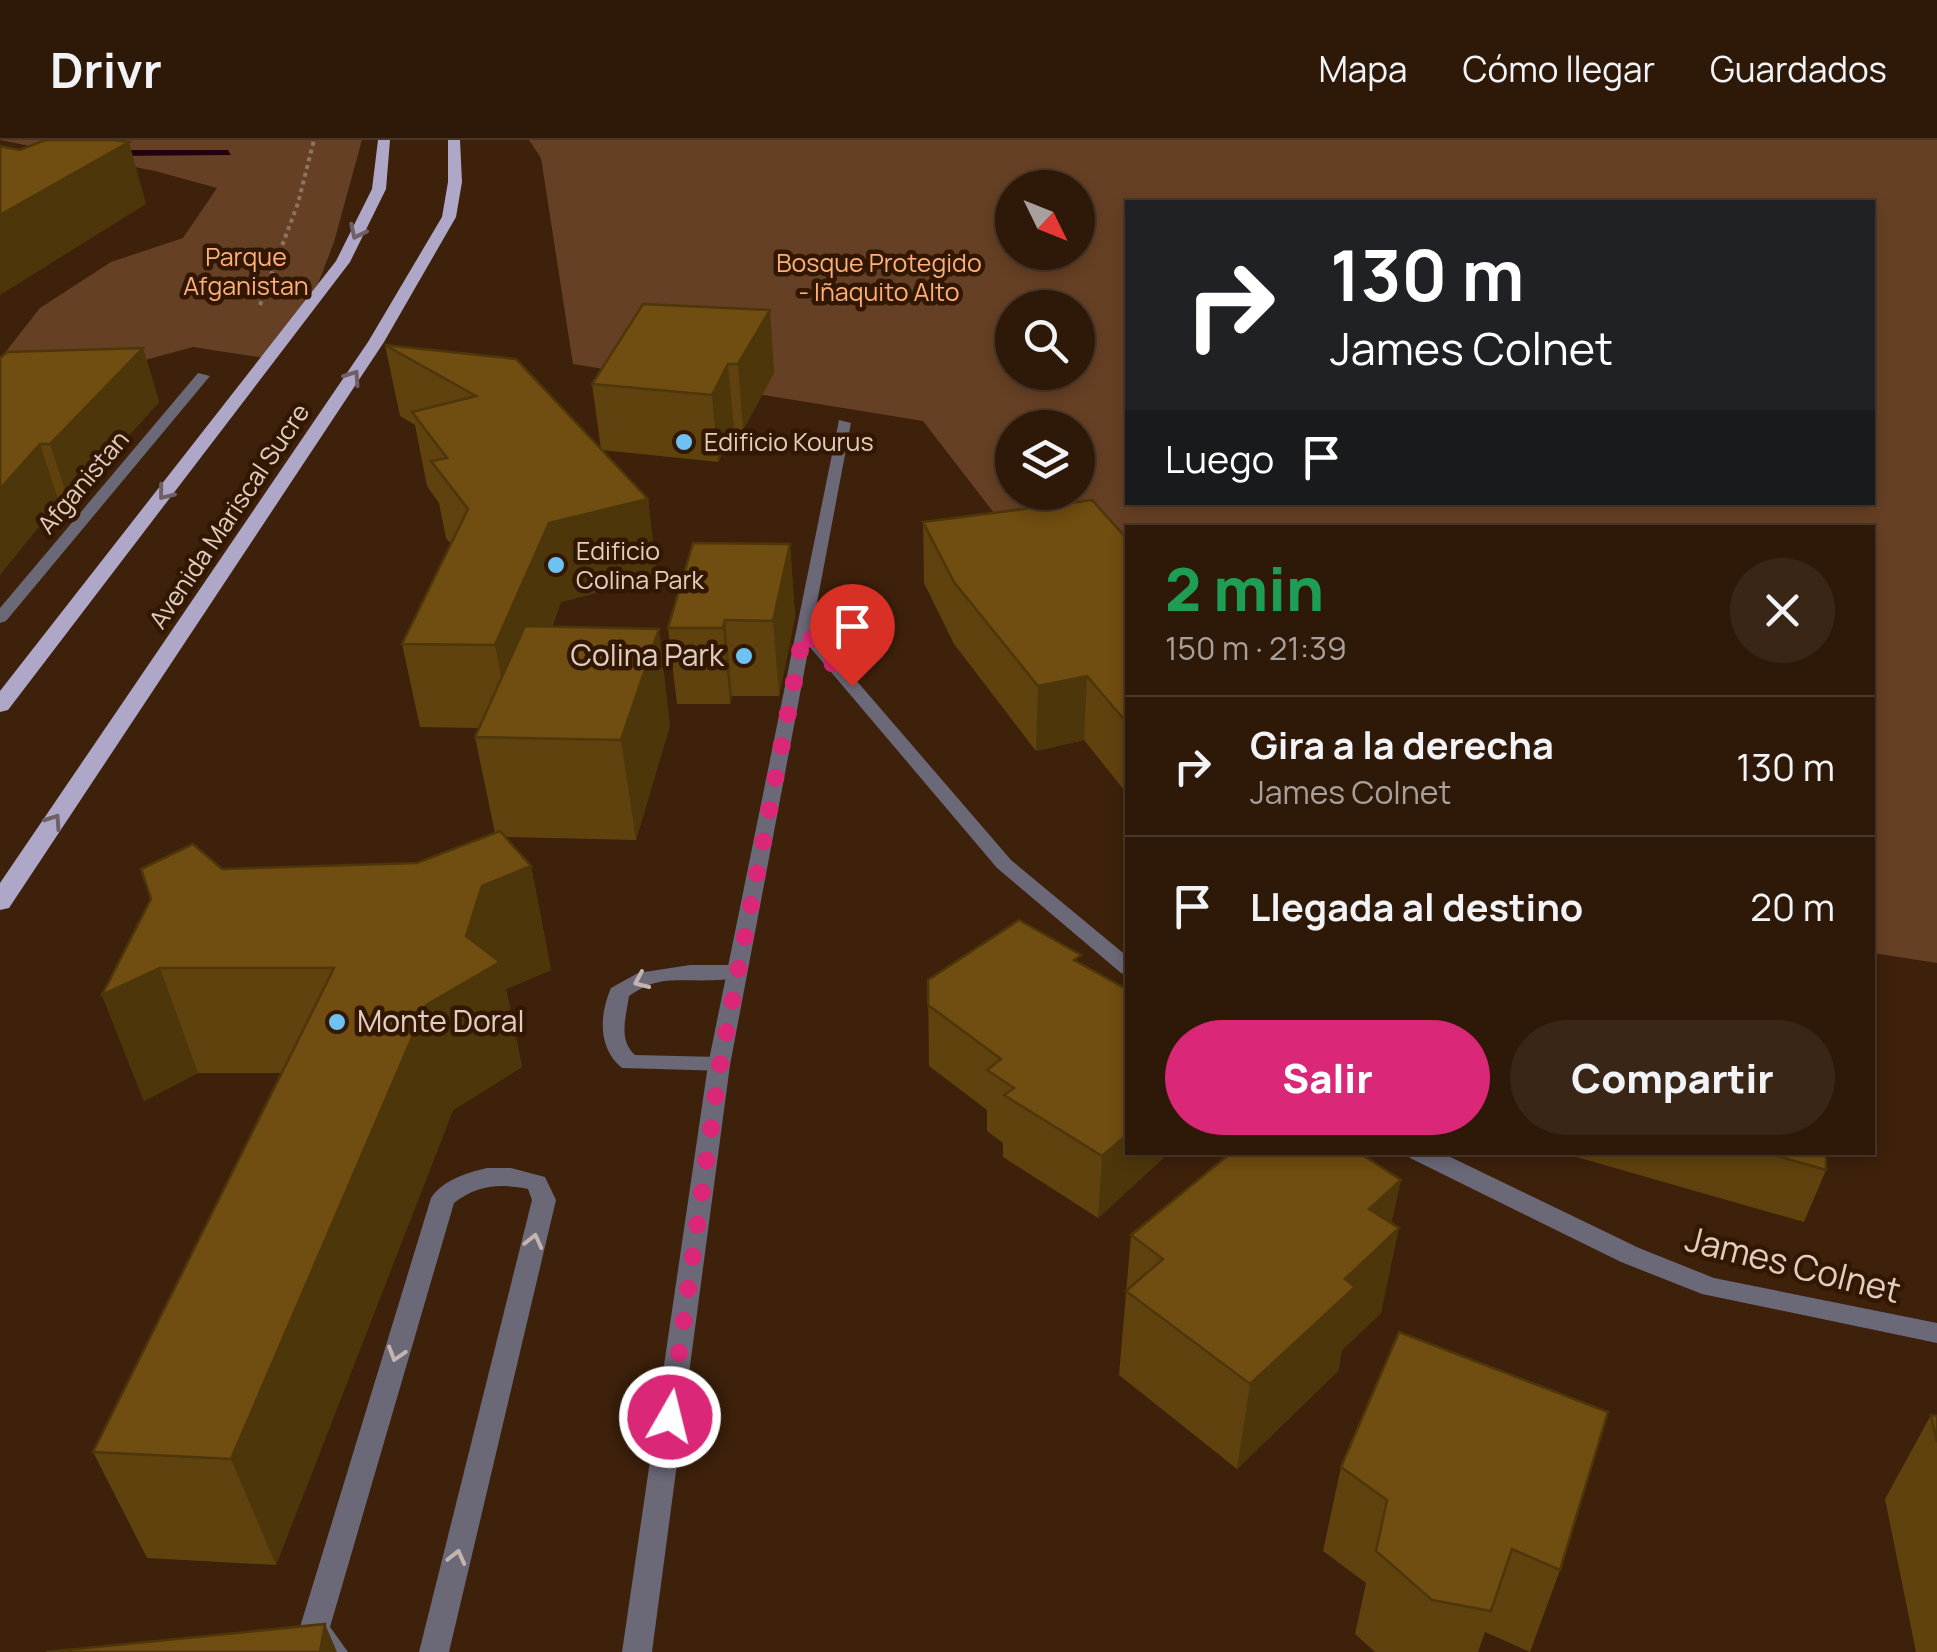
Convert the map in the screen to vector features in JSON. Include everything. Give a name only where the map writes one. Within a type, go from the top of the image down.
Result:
[{"type":"main road","name":"Avenida Mariscal Sucre","points":[[0,704],[343,262],[379,188],[384,140]]},
{"type":"main road","name":"Avenida Mariscal Sucre","points":[[0,902],[376,342],[449,217],[455,182],[454,140]]},
{"type":"street","name":"Afganistan","points":[[0,618],[203,376]]},
{"type":"street","points":[[637,1652],[720,1065],[844,424]]},
{"type":"street","points":[[804,630],[1004,864],[1125,965]]},
{"type":"street","points":[[720,1065],[630,1063],[619,1056],[612,1046],[619,993],[632,982],[653,974],[736,972]]},
{"type":"street","name":"James Colnet","points":[[1424,1155],[1630,1256],[1711,1286],[1937,1334]]},
{"type":"street","points":[[333,1652],[320,1643],[315,1627],[443,1198],[476,1176],[517,1176],[537,1183],[544,1200],[434,1652]]},
{"type":"path","points":[[251,316],[260,304],[273,264],[298,212],[314,140]]},
{"type":"green space","name":"Parque Afganistan","points":[[0,140],[362,140],[334,242],[308,310],[265,358],[193,347],[112,369],[0,359],[40,308],[111,262],[183,238],[217,188],[155,171]]},
{"type":"green space","name":"Bosque Protegido - Iñaquito Alto","points":[[529,140],[1937,140],[1937,963],[1875,953],[1875,525],[1125,525],[1125,608],[1042,575],[923,421],[573,364],[541,158]]},
{"type":"building","points":[[45,140],[129,142],[0,215],[0,146],[20,150]]},
{"type":"building","points":[[643,304],[770,310],[738,364],[728,364],[712,395],[592,384]]},
{"type":"building","points":[[385,345],[516,359],[648,499],[549,523],[495,645],[402,644],[468,509],[431,461],[447,458],[412,412],[476,396]]},
{"type":"building","points":[[143,348],[50,444],[40,444],[0,489],[0,358],[7,352]]},
{"type":"building","points":[[1095,503],[1125,537],[1125,720],[1087,676],[1038,686],[954,582],[923,522],[1015,510],[1095,510]]},
{"type":"building","points":[[693,543],[790,544],[773,621],[725,620],[723,628],[668,628]]},
{"type":"building","points":[[525,626],[659,629],[621,740],[475,737]]},
{"type":"building","points":[[500,831],[531,866],[482,886],[466,936],[500,962],[426,1005],[231,1459],[93,1452],[334,968],[160,968],[102,995],[151,899],[141,869],[193,844],[222,869],[417,863]]},
{"type":"building","points":[[1019,920],[1081,955],[1074,960],[1125,988],[1125,1137],[1102,1156],[1004,1095],[1014,1088],[987,1070],[1001,1059],[928,1005],[928,980]]},
{"type":"building","points":[[1228,1155],[1363,1155],[1401,1180],[1369,1209],[1399,1228],[1345,1279],[1355,1287],[1250,1384],[1126,1291],[1163,1259],[1131,1235]]},
{"type":"building","points":[[1774,1155],[1826,1155],[1826,1170]]},
{"type":"building","points":[[1399,1332],[1608,1412],[1560,1570],[1512,1549],[1491,1611],[1432,1600],[1376,1551],[1387,1500],[1341,1467]]},
{"type":"building","points":[[1931,1415],[1937,1416],[1937,1442]]},
{"type":"building","points":[[325,1624],[320,1652],[46,1652]]},
{"type":"waterway","points":[[108,153],[228,153]]},
{"type":"place","name":"Edificio Kourus","points":[[684,442]]},
{"type":"place","name":"Edificio Colina Park","points":[[556,565]]},
{"type":"place","name":"Colina Park","points":[[744,656]]},
{"type":"place","name":"Monte Doral","points":[[337,1022]]},
{"type":"route","points":[[670,1417],[720,1065],[804,630],[852,686]]}]
